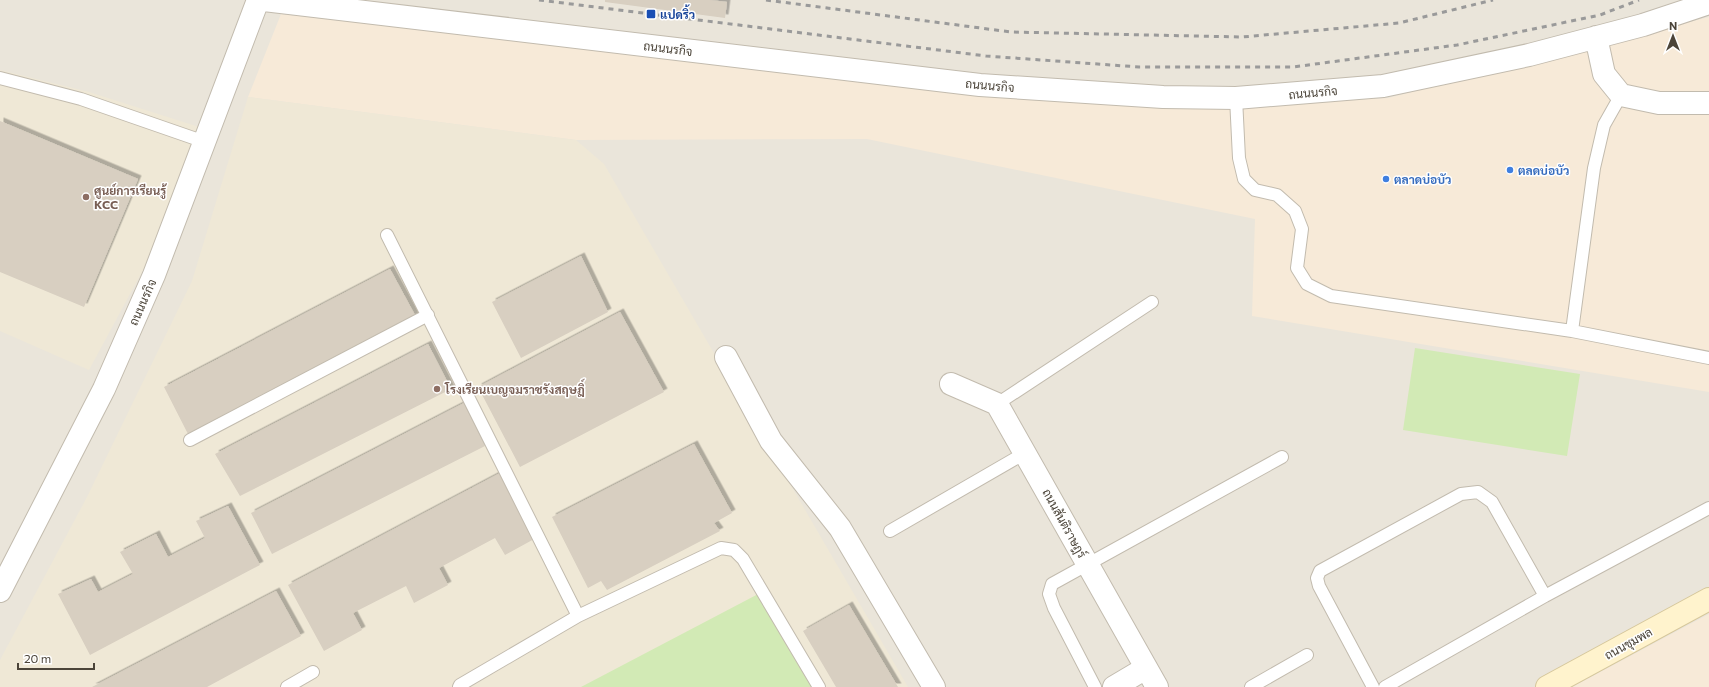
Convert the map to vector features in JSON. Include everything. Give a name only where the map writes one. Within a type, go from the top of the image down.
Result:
[{"type":"main road","name":"ถนนชุมพล","points":[[1547,687],[1709,599]]},
{"type":"street","name":"ถนนนรกิจ","points":[[0,591],[104,389],[154,275],[258,0]]},
{"type":"street","name":"ถนนนรกิจ","points":[[264,0],[980,85],[1163,97],[1236,98],[1383,86],[1529,55],[1642,25],[1709,3]]},
{"type":"street","points":[[1596,37],[1604,74],[1621,95],[1659,103],[1709,103]]},
{"type":"street","points":[[726,358],[771,441],[840,528],[934,687]]},
{"type":"street","points":[[951,384],[998,404]]},
{"type":"street","name":"ถนนสันติราษฎร์","points":[[998,404],[1157,687]]},
{"type":"street","points":[[1114,687],[1146,668]]},
{"type":"lane","points":[[0,78],[81,99],[205,142]]},
{"type":"lane","points":[[1572,331],[1594,168],[1604,125],[1621,95]]},
{"type":"lane","points":[[1236,98],[1239,158],[1244,179],[1255,190],[1277,195],[1295,211],[1302,228],[1297,268],[1307,284],[1331,296],[1572,331],[1709,358]]},
{"type":"lane","points":[[387,235],[578,616]]},
{"type":"lane","points":[[998,404],[1152,302]]},
{"type":"lane","points":[[190,440],[428,315]]},
{"type":"lane","points":[[890,531],[1025,453]]},
{"type":"lane","points":[[1095,687],[1054,608],[1049,594],[1052,584],[1282,457]]},
{"type":"lane","points":[[1373,687],[1316,578],[1320,571],[1461,494],[1478,492],[1492,502],[1545,596]]},
{"type":"lane","points":[[1385,687],[1545,596],[1709,508]]},
{"type":"lane","points":[[459,687],[460,685],[578,616],[721,548],[734,550],[743,559],[819,687]]},
{"type":"lane","points":[[1251,687],[1308,655]]},
{"type":"lane","points":[[287,687],[313,672]]},
{"type":"shaded area","points":[[0,0],[1709,0],[1709,687],[0,687]]},
{"type":"shaded area","name":"ตลาดบ่อบัว","points":[[281,14],[885,82],[1180,108],[1388,98],[1709,17],[1709,392],[1252,316],[1255,219],[867,139],[576,140],[248,97]]},
{"type":"shaded area","name":"ศูนย์การเรียนรู้ KCC","points":[[0,70],[89,92],[199,127],[144,268],[89,370],[0,331]]},
{"type":"shaded area","name":"โรงเรียนเบญจมราชรังสฤษฎิ์","points":[[248,97],[576,140],[604,164],[908,687],[0,687],[0,660],[87,497],[192,281]]},
{"type":"shaded area","points":[[1709,614],[1709,687],[1572,687]]},
{"type":"green space","points":[[1415,348],[1580,374],[1567,456],[1403,430]]},
{"type":"green space","points":[[762,592],[819,687],[581,687]]},
{"type":"building","points":[[605,0],[710,0],[727,2],[725,18],[605,2]]},
{"type":"building","points":[[0,121],[138,179],[84,307],[0,272]]},
{"type":"building","points":[[581,256],[608,312],[521,358],[492,302]]},
{"type":"building","points":[[390,269],[416,317],[188,434],[164,387]]},
{"type":"building","points":[[620,312],[664,392],[520,467],[478,387]]},
{"type":"building","points":[[428,344],[451,389],[240,496],[215,454]]},
{"type":"building","points":[[464,403],[485,446],[272,554],[251,513]]},
{"type":"building","points":[[694,444],[732,513],[714,523],[720,531],[607,590],[601,581],[588,588],[552,517]]},
{"type":"building","points":[[502,472],[536,538],[505,555],[495,538],[439,568],[448,585],[414,603],[406,586],[353,613],[362,630],[324,651],[288,585]]},
{"type":"building","points":[[228,506],[260,565],[90,655],[58,594],[91,579],[98,592],[133,574],[120,552],[156,534],[168,557],[205,538],[196,521]]},
{"type":"building","points":[[276,591],[301,636],[207,687],[92,687]]},
{"type":"building","points":[[849,605],[898,687],[836,687],[803,631]]},
{"type":"railway","points":[[539,0],[986,56],[1139,67],[1293,67],[1457,45],[1600,15],[1639,0]]},
{"type":"railway","points":[[766,0],[1011,32],[1242,37],[1399,23],[1493,0]]},
{"type":"place","name":"แปดริ้ว","points":[[651,14]]},
{"type":"place","name":"ตลดบ่อบัว","points":[[1510,170]]},
{"type":"place","name":"ตลาดบ่อบัว","points":[[1386,179]]},
{"type":"place","name":"ศูนย์การเรียนรู้ KCC","points":[[86,197]]},
{"type":"place","name":"โรงเรียนเบญจมราชรังสฤษฎิ์","points":[[437,389]]}]
